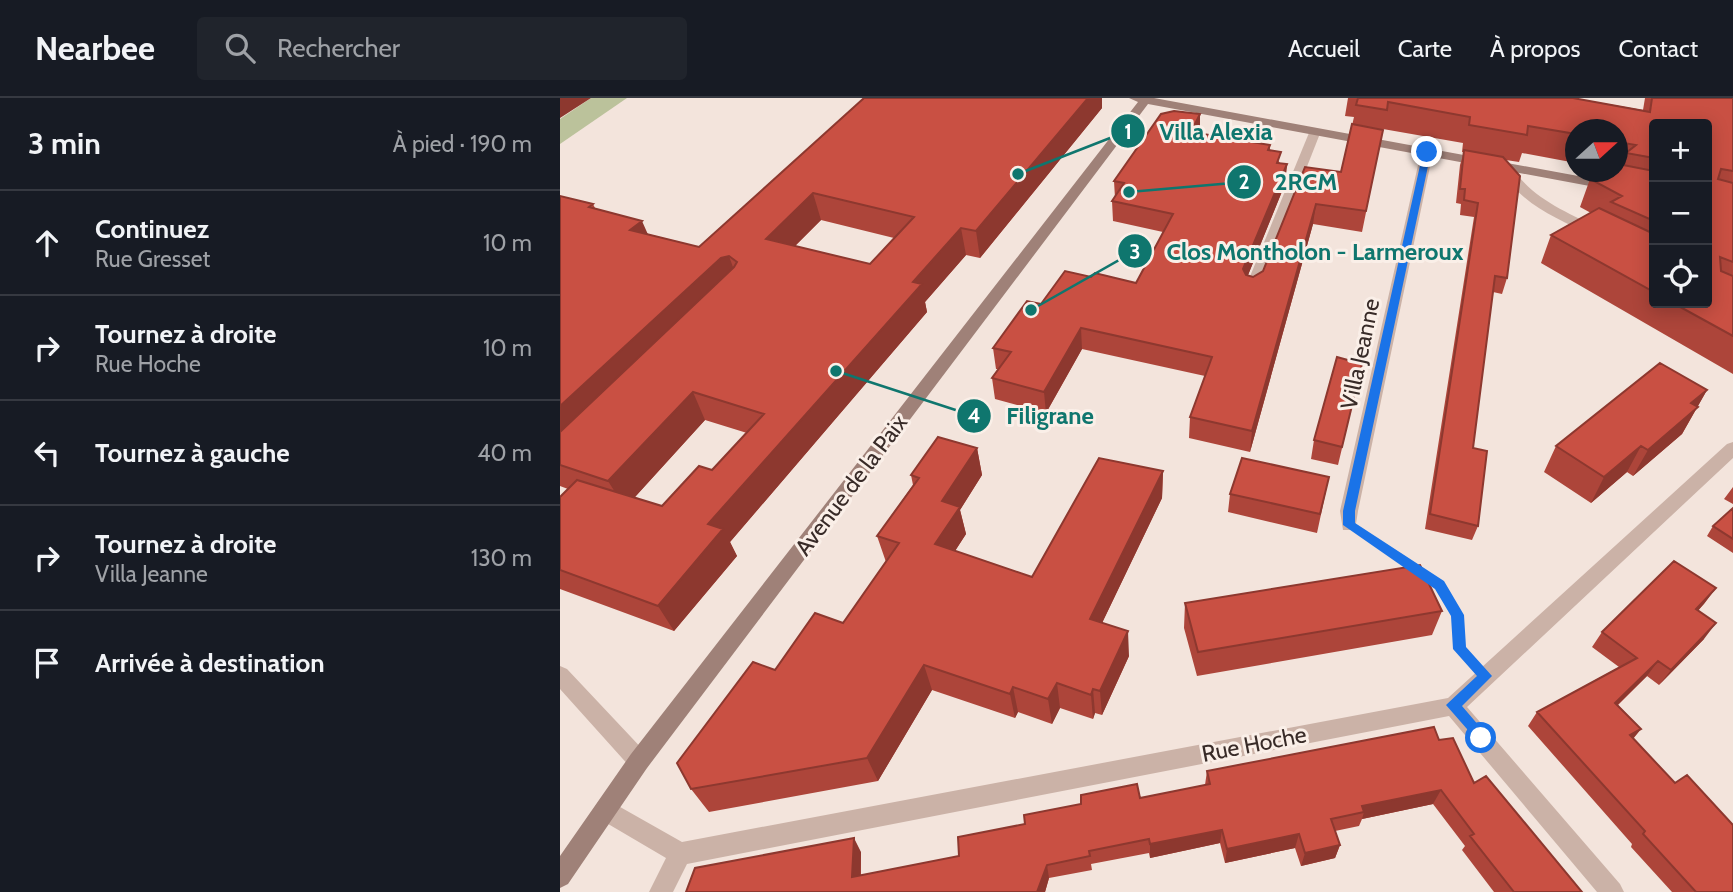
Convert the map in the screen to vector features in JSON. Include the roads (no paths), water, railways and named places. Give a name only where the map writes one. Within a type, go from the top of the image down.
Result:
[{"type":"main road","points":[[1142,99],[1649,193]]},
{"type":"main road","name":"Avenue de la Paix","points":[[560,876],[639,761],[1142,99]]},
{"type":"street","points":[[1251,291],[1315,131]]},
{"type":"street","name":"Villa Jeanne","points":[[1349,525],[1349,511],[1427,152]]},
{"type":"street","points":[[1505,166],[1509,176],[1533,199],[1606,237]]},
{"type":"street","points":[[1612,892],[1453,705],[1733,447]]},
{"type":"street","points":[[560,675],[639,761]]},
{"type":"street","name":"Rue Hoche","points":[[680,854],[1453,705]]},
{"type":"street","points":[[606,810],[680,854],[661,892]]},
{"type":"place","name":"Villa Alexia","points":[[1018,174]]},
{"type":"place","name":"2RCM","points":[[1129,192]]},
{"type":"place","name":"Clos Montholon - Larmeroux","points":[[1031,310]]},
{"type":"place","name":"Filigrane","points":[[836,371]]}]
